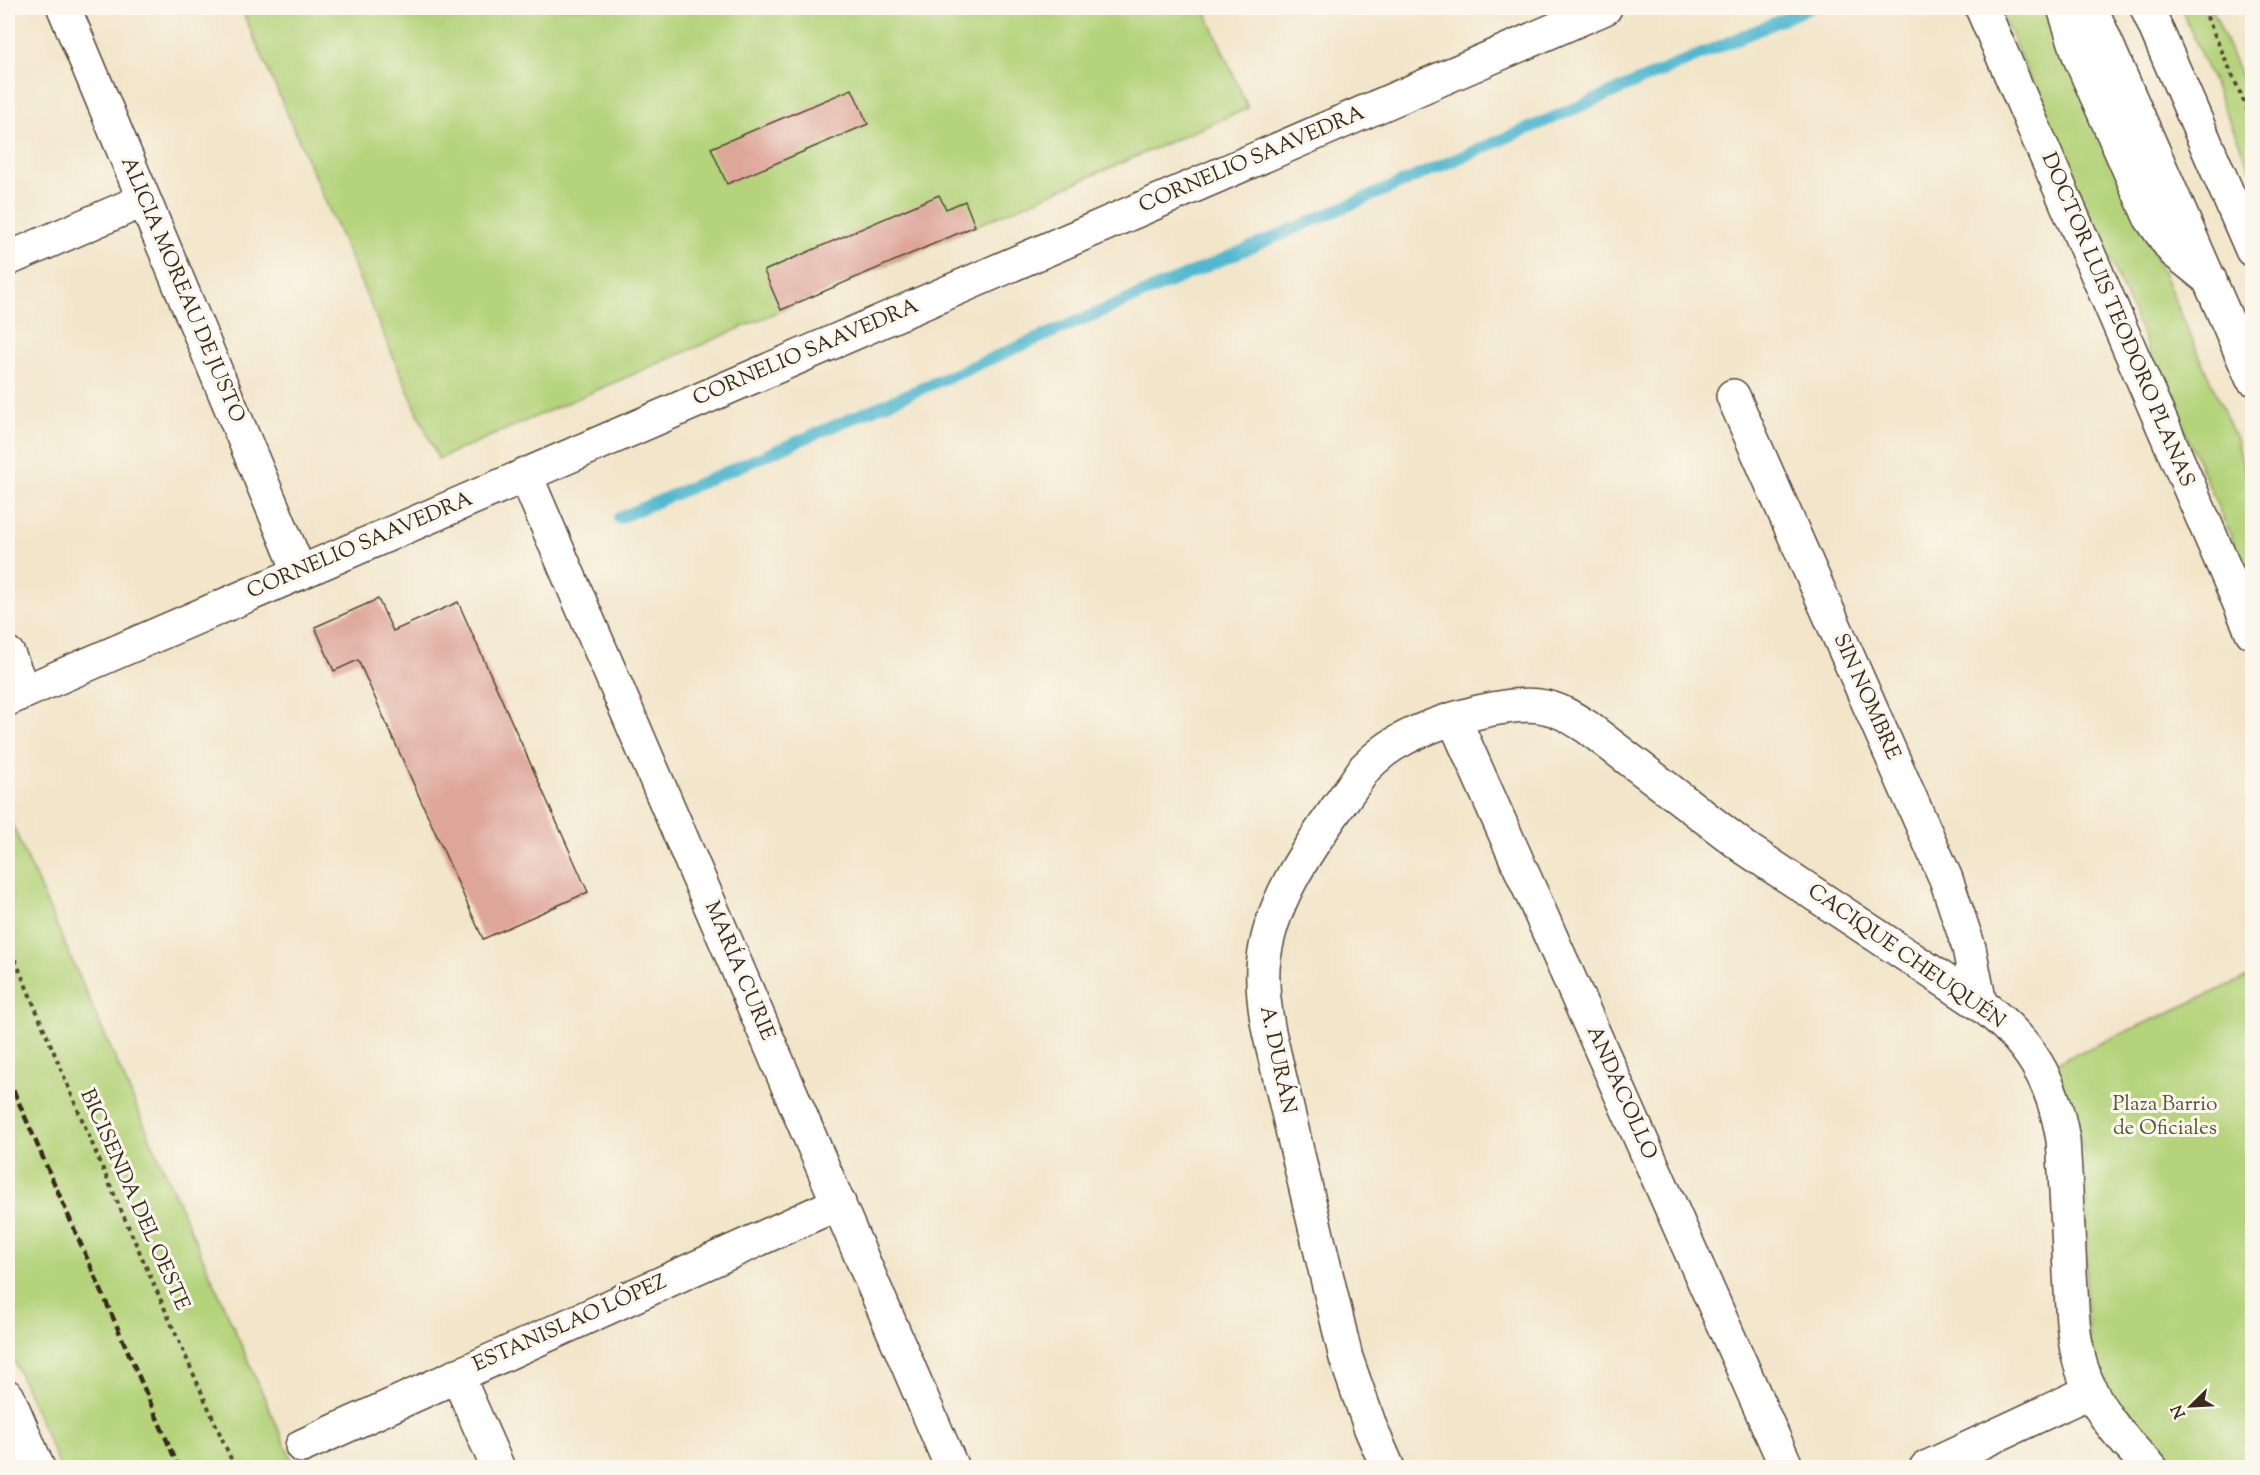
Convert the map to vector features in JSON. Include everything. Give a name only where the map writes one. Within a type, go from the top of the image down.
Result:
[{"type":"main road","name":"ALICIA MOREAU DE JUSTO","points":[[64,8],[300,573]]},
{"type":"main road","name":"CORNELIO SAAVEDRA","points":[[16,695],[1605,8]]},
{"type":"main road","name":"DOCTOR LUIS TEODORO PLANAS","points":[[1982,8],[2253,632]]},
{"type":"main road","points":[[2064,8],[2080,58],[2150,217],[2174,251],[2210,280]]},
{"type":"main road","points":[[2091,8],[2248,367],[2253,403]]},
{"type":"main road","points":[[2147,8],[2253,250]]},
{"type":"main road","points":[[8,259],[144,200]]},
{"type":"main road","name":"SIN NOMBRE","points":[[1733,396],[1946,879],[1969,948],[1980,1005]]},
{"type":"main road","name":"MARÍA CURIE","points":[[525,474],[952,1467]]},
{"type":"main road","points":[[8,654],[16,695]]},
{"type":"main road","name":"CACIQUE CHEUQUÉN","points":[[1454,720],[1526,705],[1546,707],[1566,714],[1587,727],[1745,848],[2002,1020],[2022,1040],[2038,1063],[2059,1113],[2063,1140],[2075,1339],[2080,1364],[2103,1414],[2119,1435],[2151,1467]]},
{"type":"main road","name":"A. DURÁN","points":[[1388,1467],[1358,1395],[1335,1320],[1269,1032],[1264,1000],[1263,968],[1274,919],[1291,878],[1365,768],[1397,742],[1433,726],[1454,720]]},
{"type":"main road","name":"ANDACOLLO","points":[[1454,720],[1787,1467]]},
{"type":"main road","name":"ESTANISLAO LÓPEZ","points":[[302,1446],[839,1203]]},
{"type":"main road","points":[[457,1375],[498,1467]]},
{"type":"main road","points":[[1926,1467],[2091,1391]]},
{"type":"main road","points":[[8,1397],[38,1467]]},
{"type":"path","points":[[2203,8],[2253,120]]},
{"type":"path","name":"BICISENDA DEL OESTE","points":[[8,943],[102,1167],[235,1467]]},
{"type":"green space","points":[[241,8],[1204,8],[1248,108],[438,459]]},
{"type":"green space","points":[[1999,8],[2047,8],[2236,439],[2252,496],[2252,584]]},
{"type":"green space","points":[[2181,8],[2212,8],[2252,101],[2252,173]]},
{"type":"green space","points":[[8,815],[295,1467],[60,1467],[8,1347]]},
{"type":"green space","name":"Plaza Barrio de Oficiales","points":[[2252,975],[2252,1467],[2171,1467],[2145,1443],[2121,1414],[2095,1365],[2086,1301],[2084,1160],[2071,1111],[2052,1065]]},
{"type":"building","points":[[852,89],[868,124],[727,184],[711,148]]},
{"type":"building","points":[[939,195],[946,209],[965,201],[975,226],[781,310],[764,271]]},
{"type":"building","points":[[378,599],[393,631],[458,602],[588,892],[483,939],[358,660],[334,671],[315,627]]},
{"type":"waterway","points":[[619,518],[1809,8]]},
{"type":"railway","points":[[8,1078],[179,1468]]}]
